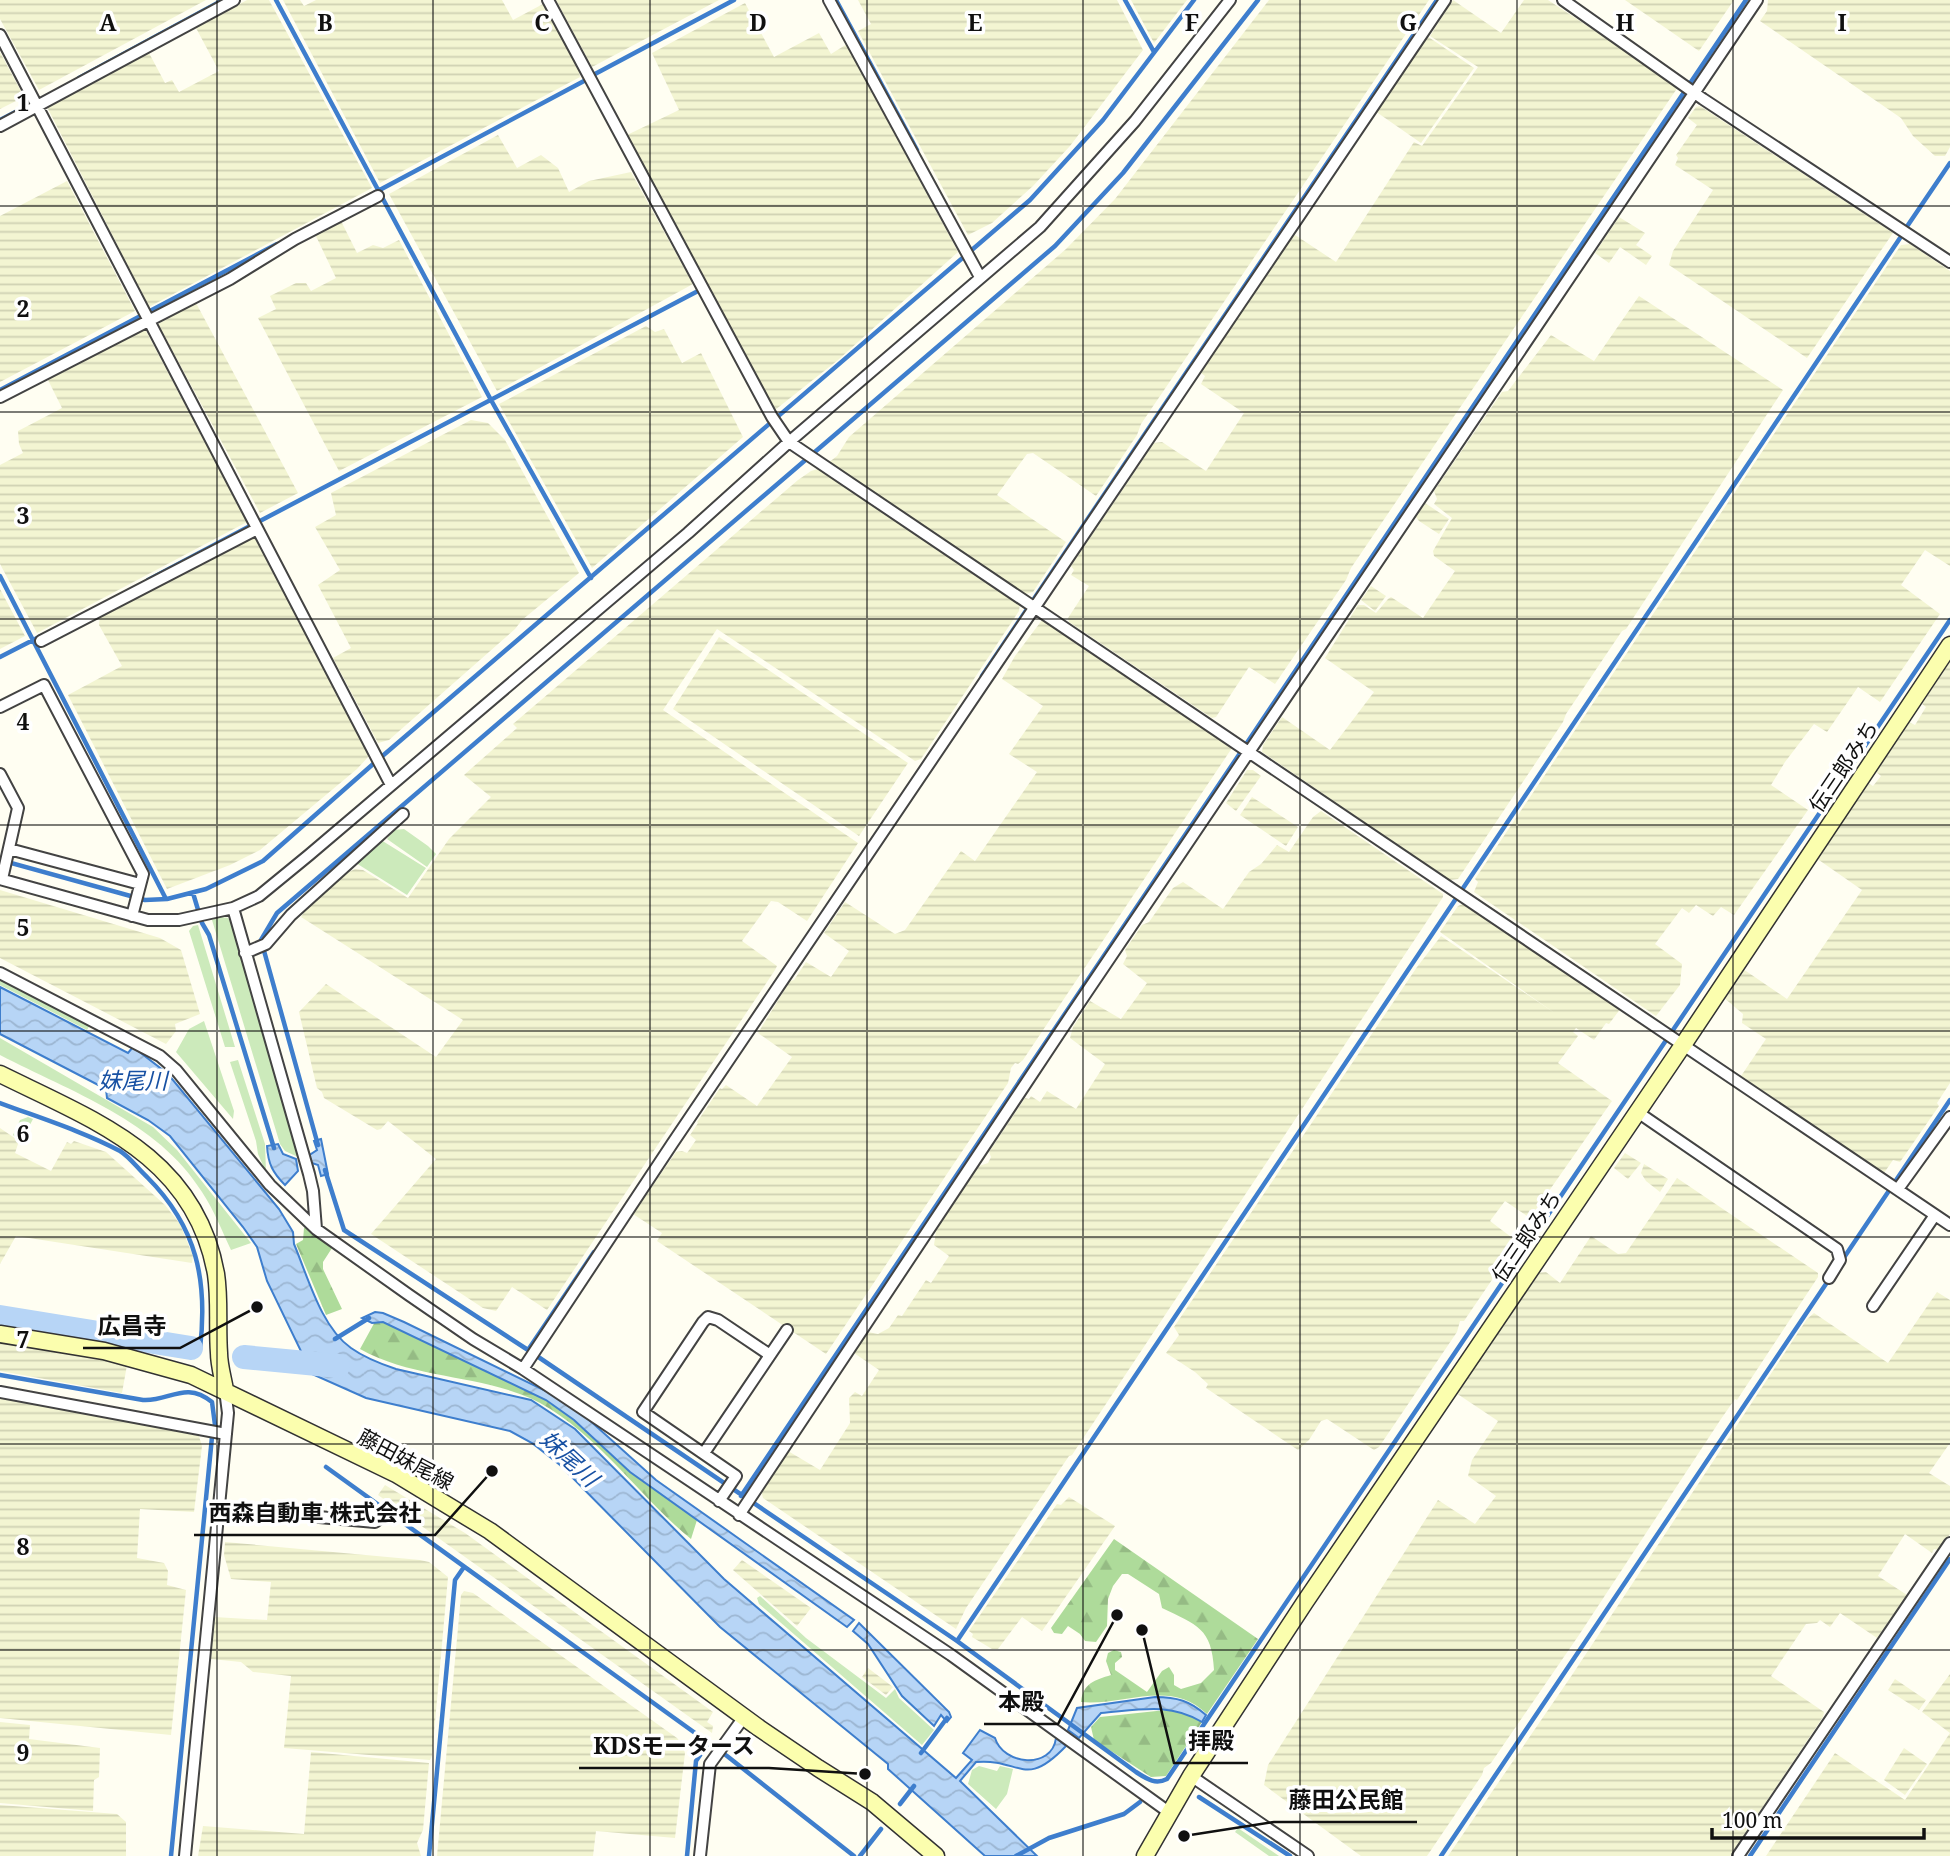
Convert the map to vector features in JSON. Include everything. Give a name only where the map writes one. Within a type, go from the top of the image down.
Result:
[{"type":"street","points":[[0,126],[36,103],[234,0]]},
{"type":"street","points":[[548,0],[775,422],[789,442],[1950,1225]]},
{"type":"street","points":[[829,0],[980,277]]},
{"type":"street","points":[[0,774],[18,808],[2,875],[164,921],[233,908],[259,896],[688,533],[789,442],[1040,227],[1135,121],[1230,0]]},
{"type":"street","points":[[523,1369],[1032,605],[1445,0]]},
{"type":"street","points":[[1563,0],[1950,262]]},
{"type":"street","points":[[739,1515],[1245,749],[1690,88],[1757,0]]},
{"type":"street","points":[[0,35],[391,785]]},
{"type":"street","points":[[0,397],[146,316],[230,279],[295,239],[378,196]]},
{"type":"street","points":[[41,641],[257,529]]},
{"type":"street","name":"伝三郎みち","points":[[1145,1856],[1191,1776],[1305,1602],[1636,1111],[1674,1039],[1950,645]]},
{"type":"street","points":[[0,707],[44,685],[143,874],[133,911]]},
{"type":"street","points":[[245,953],[262,946],[291,915],[403,814]]},
{"type":"street","points":[[9,851],[139,886]]},
{"type":"street","points":[[233,908],[313,1191],[317,1228]]},
{"type":"street","points":[[0,973],[160,1056],[176,1070],[270,1185],[317,1228],[409,1296],[951,1655],[1170,1813]]},
{"type":"street","points":[[0,1074],[124,1139],[160,1167],[194,1208],[207,1239],[215,1270],[220,1301],[219,1354],[228,1413],[185,1856]]},
{"type":"street","points":[[1636,1111],[1838,1249],[1840,1260],[1829,1278]]},
{"type":"street","points":[[1894,1186],[1948,1125]]},
{"type":"street","points":[[1873,1306],[1935,1215]]},
{"type":"street","points":[[719,1501],[736,1476],[643,1412],[708,1317],[718,1320],[770,1355]]},
{"type":"street","points":[[704,1454],[786,1330]]},
{"type":"street","name":"藤田妹尾線","points":[[0,1334],[104,1351],[191,1375],[396,1474],[489,1531],[744,1717],[873,1802],[936,1856]]},
{"type":"street","points":[[0,1392],[226,1434]]},
{"type":"street","points":[[218,1508],[375,1522],[379,1519]]},
{"type":"street","points":[[1738,1856],[1950,1543]]},
{"type":"street","points":[[700,1856],[710,1764],[744,1717]]},
{"type":"street","points":[[1191,1776],[1308,1856]]},
{"type":"green space","points":[[0,0],[206,0],[39,90],[0,19]]},
{"type":"green space","points":[[247,0],[269,0],[372,188],[149,307],[47,107],[149,53],[165,83],[172,80],[179,92],[219,71],[196,28]]},
{"type":"green space","points":[[283,0],[300,0],[304,6],[316,0],[502,0],[513,20],[543,4],[579,70],[580,77],[380,183]]},
{"type":"green space","points":[[556,0],[719,0],[592,67]]},
{"type":"green space","points":[[858,0],[1117,0],[1143,50],[1070,146],[1033,186],[992,223],[968,235],[858,31],[871,24]]},
{"type":"green space","points":[[1131,0],[1187,0],[1154,43]]},
{"type":"green space","points":[[1269,0],[1429,0],[1141,424],[1137,435],[1096,496],[1033,453],[1027,454],[997,495],[1066,542],[1033,592],[1026,594],[828,463],[837,456],[849,437],[1066,249],[1115,199]]},
{"type":"green space","points":[[1453,0],[1501,33],[1524,0],[1548,0],[1677,85],[1676,90],[1275,684],[1249,667],[1216,717],[1212,718],[1069,622],[1068,618],[1089,586],[1071,575],[1074,570],[1071,566],[1154,443],[1162,442],[1206,471],[1244,413],[1201,384],[1205,376],[1201,373],[1292,233],[1336,262],[1414,142],[1422,146],[1478,67],[1430,36]]},
{"type":"green space","points":[[1625,0],[1734,0],[1699,51]]},
{"type":"green space","points":[[1768,0],[1950,0],[1950,147],[1945,156],[1935,156],[1913,136],[1901,118],[1760,21],[1767,11]]},
{"type":"green space","points":[[745,3],[774,57],[819,33],[831,54],[847,44],[958,252],[838,360],[775,410],[627,135],[679,110],[652,53]]},
{"type":"green space","points":[[1427,36],[1474,68],[1421,143],[1375,111]]},
{"type":"green space","points":[[0,52],[24,97],[0,109]]},
{"type":"green space","points":[[1700,106],[1893,233],[1807,358],[1669,265],[1673,251],[1713,190],[1675,165],[1678,158],[1676,155],[1697,125],[1688,118],[1696,107]]},
{"type":"green space","points":[[498,135],[517,168],[541,155],[558,168],[569,192],[589,181],[631,172],[693,284],[497,391],[389,194]]},
{"type":"green space","points":[[67,181],[135,311],[0,382],[0,216]]},
{"type":"green space","points":[[1619,217],[1645,233],[1636,245],[1652,256],[1646,265],[1620,247],[1609,263],[1595,253]]},
{"type":"green space","points":[[340,219],[357,253],[373,245],[383,248],[399,240],[482,397],[339,471],[258,318],[276,309],[270,296],[296,283],[306,283],[311,291],[336,278],[314,232]]},
{"type":"green space","points":[[1910,244],[1950,271],[1950,566],[1925,550],[1901,585],[1940,614],[1880,702],[1858,687],[1827,732],[1814,724],[1785,762],[1771,785],[1808,810],[1734,915],[1721,907],[1713,916],[1696,905],[1689,913],[1682,908],[1655,944],[1682,964],[1680,985],[1656,1016],[1474,892],[1478,882],[1475,879],[1901,245]]},
{"type":"green space","points":[[1639,296],[1783,390],[1458,879],[1449,880],[1262,752],[1263,745],[1282,717],[1330,750],[1374,692],[1325,658],[1358,605],[1364,605],[1376,613],[1391,597],[1423,618],[1455,571],[1434,556],[1433,551],[1452,518],[1434,504],[1437,499],[1434,491],[1502,392],[1508,391],[1551,335],[1594,361]]},
{"type":"green space","points":[[196,303],[298,493],[260,513],[158,324]]},
{"type":"green space","points":[[646,326],[655,332],[664,329],[682,363],[701,353],[743,437],[592,568],[499,404]]},
{"type":"green space","points":[[145,329],[247,522],[37,633],[0,564],[0,465],[23,453],[18,431],[62,408],[48,380]]},
{"type":"green space","points":[[471,420],[488,423],[505,440],[579,573],[522,620],[389,740],[378,743],[333,658],[351,648],[318,585],[340,570],[315,527],[336,515],[331,493]]},
{"type":"green space","points":[[818,469],[1020,604],[1019,611],[921,759],[915,761],[717,629],[663,710],[858,843],[807,921],[778,902],[771,901],[742,941],[777,966],[775,970],[547,1310],[512,1287],[496,1311],[483,1308],[371,1234],[436,1159],[388,1121],[377,1130],[324,1098],[317,1088],[299,1012],[326,984],[436,1057],[463,1020],[301,917],[306,909],[355,869],[363,870],[408,898],[449,839],[491,797],[464,775],[517,728],[513,724],[798,480]]},
{"type":"green space","points":[[1425,503],[1449,519],[1439,534],[1416,517]]},
{"type":"green space","points":[[254,536],[369,756],[260,850],[230,865],[167,889],[68,695],[122,666],[99,625],[100,615]]},
{"type":"green space","points":[[1371,586],[1386,596],[1375,611],[1361,600]]},
{"type":"green space","points":[[0,589],[25,636],[0,649]]},
{"type":"green space","points":[[1042,620],[1232,748],[1023,1060],[1011,1068],[1008,1083],[826,1354],[657,1241],[662,1233],[633,1214],[676,1152],[687,1153],[696,1140],[690,1135],[720,1088],[726,1085],[757,1106],[792,1057],[758,1033],[790,981],[794,980],[806,962],[831,977],[849,951],[824,933],[845,902],[895,934],[905,930],[961,851],[975,861],[1037,772],[1009,754],[1043,706],[1002,679],[1015,656]]},
{"type":"green space","points":[[719,637],[908,763],[859,836],[673,709]]},
{"type":"green space","points":[[1950,660],[1950,1083],[1937,1103],[1939,1106],[1900,1162],[1893,1160],[1884,1173],[1741,1076],[1766,1039],[1742,1023],[1743,1014],[1723,997],[1743,969],[1787,999],[1862,890],[1816,858],[1868,783],[1873,786],[1881,776],[1875,771],[1909,722],[1915,725],[1926,707],[1922,704]]},
{"type":"green space","points":[[1247,770],[1253,770],[1261,776],[1236,811],[1226,803]]},
{"type":"green space","points":[[1252,797],[1298,827],[1286,846],[1240,815]]},
{"type":"green space","points":[[1321,811],[1443,894],[1443,897],[1072,1455],[966,1608],[956,1629],[763,1498],[761,1490],[788,1451],[820,1470],[850,1423],[849,1398],[855,1392],[862,1396],[879,1370],[854,1353],[868,1332],[878,1334],[889,1328],[898,1315],[902,1316],[926,1280],[931,1283],[949,1256],[934,1245],[936,1231],[979,1166],[988,1163],[991,1157],[989,1152],[1025,1098],[1029,1099],[1031,1096],[1040,1102],[1047,1091],[1076,1109],[1105,1064],[1070,1038],[1073,1027],[1090,1001],[1121,1019],[1147,983],[1123,964],[1127,956],[1125,950],[1142,925],[1149,922],[1173,888],[1183,882],[1223,909],[1249,872],[1261,864],[1277,845],[1289,852],[1313,817]]},
{"type":"green space","points":[[404,829],[436,854],[427,867],[387,839],[394,830]]},
{"type":"green space","points":[[381,840],[426,868],[407,895],[356,863]]},
{"type":"green space","points":[[0,890],[160,938],[181,950],[200,1014],[175,1024],[176,1031],[166,1044],[0,958]]},
{"type":"green space","points":[[1465,903],[1621,1008],[1594,1040],[1576,1028],[1573,1032],[1578,1036],[1558,1063],[1612,1101],[1530,1218],[1505,1201],[1490,1221],[1515,1240],[1515,1246],[1464,1321],[1460,1321],[1457,1332],[1379,1447],[1374,1450],[1327,1419],[1321,1421],[1309,1440],[1298,1450],[1206,1388],[1208,1384],[1195,1372],[1166,1353],[1179,1335],[1174,1327],[1417,967],[1441,936],[1556,1014],[1440,932],[1458,906]]},
{"type":"green space","points":[[228,918],[232,923],[298,1157],[285,1151],[280,1144],[212,920]]},
{"type":"green space","points":[[198,925],[235,1047],[225,1047],[189,931]]},
{"type":"green space","points":[[0,979],[90,1025],[87,1030],[0,985]]},
{"type":"green space","points":[[204,1021],[234,1111],[233,1119],[176,1052],[189,1029]]},
{"type":"green space","points":[[0,1038],[153,1127],[177,1150],[251,1243],[231,1250],[202,1192],[184,1167],[162,1146],[111,1111],[0,1055]]},
{"type":"green space","points":[[238,1060],[265,1144],[266,1172],[230,1062]]},
{"type":"green space","points":[[28,1117],[33,1119],[21,1142],[13,1135],[20,1120]]},
{"type":"green space","points":[[0,1128],[19,1141],[15,1153],[51,1171],[67,1142],[71,1144],[74,1141],[106,1152],[165,1205],[180,1224],[193,1256],[192,1263],[16,1236],[0,1264]]},
{"type":"green space","points":[[1625,1153],[1641,1163],[1628,1179],[1614,1168]]},
{"type":"green space","points":[[1644,1164],[1668,1179],[1660,1192],[1646,1181],[1641,1173]]},
{"type":"green space","points":[[1677,1178],[1818,1273],[1818,1277],[1579,1635],[1491,1763],[1484,1768],[1482,1775],[1427,1856],[1361,1856],[1264,1785],[1268,1765],[1438,1500],[1475,1524],[1496,1496],[1468,1476],[1472,1460],[1498,1421],[1456,1393],[1536,1273],[1546,1272],[1560,1283],[1591,1236],[1618,1254],[1626,1253]]},
{"type":"green space","points":[[308,1226],[332,1248],[323,1262],[323,1269],[342,1309],[326,1315],[296,1244],[303,1240],[304,1228]]},
{"type":"green space","points":[[1937,1292],[1950,1300],[1950,1443],[1929,1473],[1950,1486],[1950,1534],[1939,1550],[1934,1549],[1932,1553],[1905,1534],[1878,1576],[1907,1595],[1877,1638],[1840,1613],[1830,1627],[1820,1620],[1806,1624],[1771,1676],[1824,1712],[1823,1717],[1730,1856],[1448,1856],[1572,1675],[1807,1319],[1814,1313],[1888,1363]]},
{"type":"green space","points":[[377,1318],[551,1402],[697,1520],[691,1539],[595,1444],[553,1411],[509,1390],[402,1366],[360,1349]]},
{"type":"green space","points":[[0,1343],[127,1365],[122,1393],[0,1371]]},
{"type":"green space","points":[[0,1397],[198,1433],[202,1446],[194,1512],[140,1509],[137,1558],[164,1563],[168,1571],[167,1585],[186,1590],[171,1735],[0,1718]]},
{"type":"green space","points":[[385,1485],[465,1533],[713,1712],[707,1722],[713,1726],[712,1733],[378,1495]]},
{"type":"green space","points":[[1069,1497],[1115,1526],[1042,1631],[1022,1617],[998,1649],[992,1649],[972,1637],[973,1634],[969,1631],[1057,1504],[1061,1505]]},
{"type":"green space","points":[[1114,1539],[1258,1639],[1207,1714],[1193,1703],[1162,1695],[1081,1702],[1087,1686],[1111,1675],[1106,1661],[1108,1653],[1114,1650],[1121,1652],[1122,1657],[1115,1663],[1115,1670],[1147,1692],[1162,1671],[1169,1667],[1174,1675],[1174,1685],[1181,1689],[1201,1683],[1214,1670],[1213,1656],[1206,1636],[1193,1624],[1162,1608],[1159,1594],[1128,1574],[1122,1574],[1113,1586],[1108,1599],[1107,1626],[1096,1642],[1085,1641],[1068,1626],[1062,1634],[1054,1633],[1051,1628]]},
{"type":"green space","points":[[225,1542],[420,1560],[429,1562],[448,1577],[430,1760],[284,1748],[291,1676],[253,1672],[241,1662],[211,1659],[214,1617],[267,1620],[271,1582],[231,1579],[224,1555]]},
{"type":"green space","points":[[742,1560],[811,1608],[797,1626],[733,1570]]},
{"type":"green space","points":[[464,1591],[473,1593],[677,1738],[685,1753],[675,1838],[596,1831],[593,1856],[437,1856],[461,1595]]},
{"type":"green space","points":[[760,1596],[806,1638],[886,1698],[895,1689],[899,1698],[934,1730],[922,1745],[759,1604],[757,1598]]},
{"type":"green space","points":[[868,1668],[893,1687],[886,1695],[862,1677]]},
{"type":"green space","points":[[1950,1674],[1950,1733],[1922,1712]]},
{"type":"green space","points":[[1895,1679],[1926,1700],[1919,1710],[1888,1690]]},
{"type":"green space","points":[[1166,1710],[1187,1713],[1202,1722],[1166,1776],[1151,1777],[1094,1740],[1091,1727],[1100,1717]]},
{"type":"green space","points":[[0,1722],[30,1725],[29,1739],[100,1748],[99,1777],[94,1780],[93,1811],[0,1803]]},
{"type":"green space","points":[[1950,1733],[1950,1856],[1766,1856],[1835,1753],[1905,1800]]},
{"type":"green space","points":[[1904,1748],[1927,1764],[1905,1795],[1884,1780]]},
{"type":"green space","points":[[311,1752],[429,1763],[423,1830],[417,1843],[421,1856],[198,1856],[203,1826],[304,1834]]},
{"type":"green space","points":[[979,1766],[997,1771],[1000,1766],[1013,1769],[1007,1794],[996,1809],[968,1784],[972,1770]]},
{"type":"green space","points":[[0,1805],[117,1814],[126,1822],[126,1856],[0,1856]]},
{"type":"green space","points":[[1238,1828],[1279,1856],[1269,1856],[1235,1832]]},
{"type":"water","name":"妹尾川","points":[[0,987],[128,1053],[133,1047],[168,1074],[279,1209],[293,1232],[294,1244],[323,1315],[331,1328],[351,1348],[367,1358],[396,1369],[531,1400],[575,1429],[724,1579],[956,1778],[972,1760],[963,1753],[980,1730],[995,1738],[1007,1754],[1027,1760],[1046,1755],[1053,1748],[1056,1738],[1066,1746],[1052,1759],[1031,1769],[976,1762],[960,1781],[1037,1856],[985,1856],[888,1769],[888,1764],[720,1627],[560,1465],[532,1443],[510,1431],[366,1398],[312,1374],[267,1281],[257,1247],[170,1136],[148,1120],[107,1098],[106,1089],[0,1034]]},
{"type":"water","points":[[321,1139],[328,1174],[321,1176],[318,1165],[309,1162],[308,1156],[317,1150],[314,1141]]},
{"type":"water","points":[[278,1144],[283,1154],[296,1159],[298,1171],[285,1185],[272,1168],[269,1158],[267,1146]]},
{"type":"water","points":[[375,1312],[404,1322],[548,1392],[587,1418],[656,1480],[854,1620],[847,1627],[630,1472],[574,1420],[546,1400],[383,1322],[372,1323],[362,1318]]},
{"type":"water","points":[[859,1623],[949,1712],[951,1717],[947,1722],[941,1715],[934,1726],[902,1696],[868,1644],[853,1631]]},
{"type":"water","points":[[1155,1697],[1183,1701],[1206,1715],[1202,1722],[1165,1710],[1141,1709],[1101,1713],[1079,1738],[1068,1730],[1077,1708]]},
{"type":"waterway","points":[[79,78],[223,0]]},
{"type":"waterway","points":[[276,0],[491,400],[591,578]]},
{"type":"waterway","points":[[595,74],[734,0]]},
{"type":"waterway","points":[[836,0],[917,150]]},
{"type":"waterway","points":[[1125,0],[1154,52]]},
{"type":"waterway","points":[[0,860],[145,900],[167,899],[206,889],[263,861],[1030,200],[1103,120],[1194,0]]},
{"type":"waterway","points":[[318,1145],[261,940],[277,913],[1055,246],[1123,173],[1258,0]]},
{"type":"waterway","points":[[982,676],[1437,0]]},
{"type":"waterway","points":[[741,1496],[1746,0]]},
{"type":"waterway","points":[[374,193],[584,81]]},
{"type":"waterway","points":[[0,120],[25,107]]},
{"type":"waterway","points":[[1908,225],[1950,163]]},
{"type":"waterway","points":[[957,1641],[1900,238]]},
{"type":"waterway","points":[[0,390],[277,244]]},
{"type":"waterway","points":[[260,521],[698,291]]},
{"type":"waterway","points":[[148,580],[250,526]]},
{"type":"waterway","points":[[0,576],[166,899]]},
{"type":"waterway","points":[[325,1170],[344,1230],[528,1350],[957,1641],[1136,1772],[1151,1780],[1163,1781],[1167,1779],[1950,620]]},
{"type":"waterway","points":[[0,657],[41,636]]},
{"type":"waterway","points":[[193,893],[202,923],[209,935],[274,1148]]},
{"type":"waterway","points":[[1843,1259],[1950,1100]]},
{"type":"waterway","points":[[0,1103],[76,1131],[120,1151],[164,1196],[188,1235],[200,1277],[200,1349]]},
{"type":"waterway","points":[[528,1350],[594,1252]]},
{"type":"waterway","points":[[1441,1856],[1830,1278]]},
{"type":"waterway","points":[[0,1317],[191,1348]]},
{"type":"waterway","points":[[335,1339],[369,1318]]},
{"type":"waterway","points":[[244,1357],[338,1366]]},
{"type":"waterway","points":[[0,1375],[143,1400],[193,1393],[212,1402],[215,1425]]},
{"type":"waterway","points":[[171,1856],[212,1437]]},
{"type":"waterway","points":[[326,1467],[727,1756],[854,1856]]},
{"type":"waterway","points":[[1750,1856],[1950,1559]]},
{"type":"waterway","points":[[429,1856],[455,1580],[464,1567]]},
{"type":"waterway","points":[[921,1753],[947,1718]]},
{"type":"waterway","points":[[687,1856],[696,1761],[709,1742]]},
{"type":"waterway","points":[[900,1804],[914,1786]]},
{"type":"waterway","points":[[1199,1797],[1290,1856]]},
{"type":"waterway","points":[[1016,1856],[1049,1838],[1124,1814],[1140,1802]]},
{"type":"waterway","points":[[860,1856],[881,1829]]},
{"type":"place","name":"広昌寺","points":[[257,1307]]},
{"type":"place","name":"西森自動車 株式会社","points":[[492,1471]]},
{"type":"place","name":"本殿","points":[[1117,1615]]},
{"type":"place","name":"拝殿","points":[[1142,1630]]},
{"type":"place","name":"KDSモータース","points":[[865,1774]]},
{"type":"place","name":"藤田公民館","points":[[1184,1836]]}]
